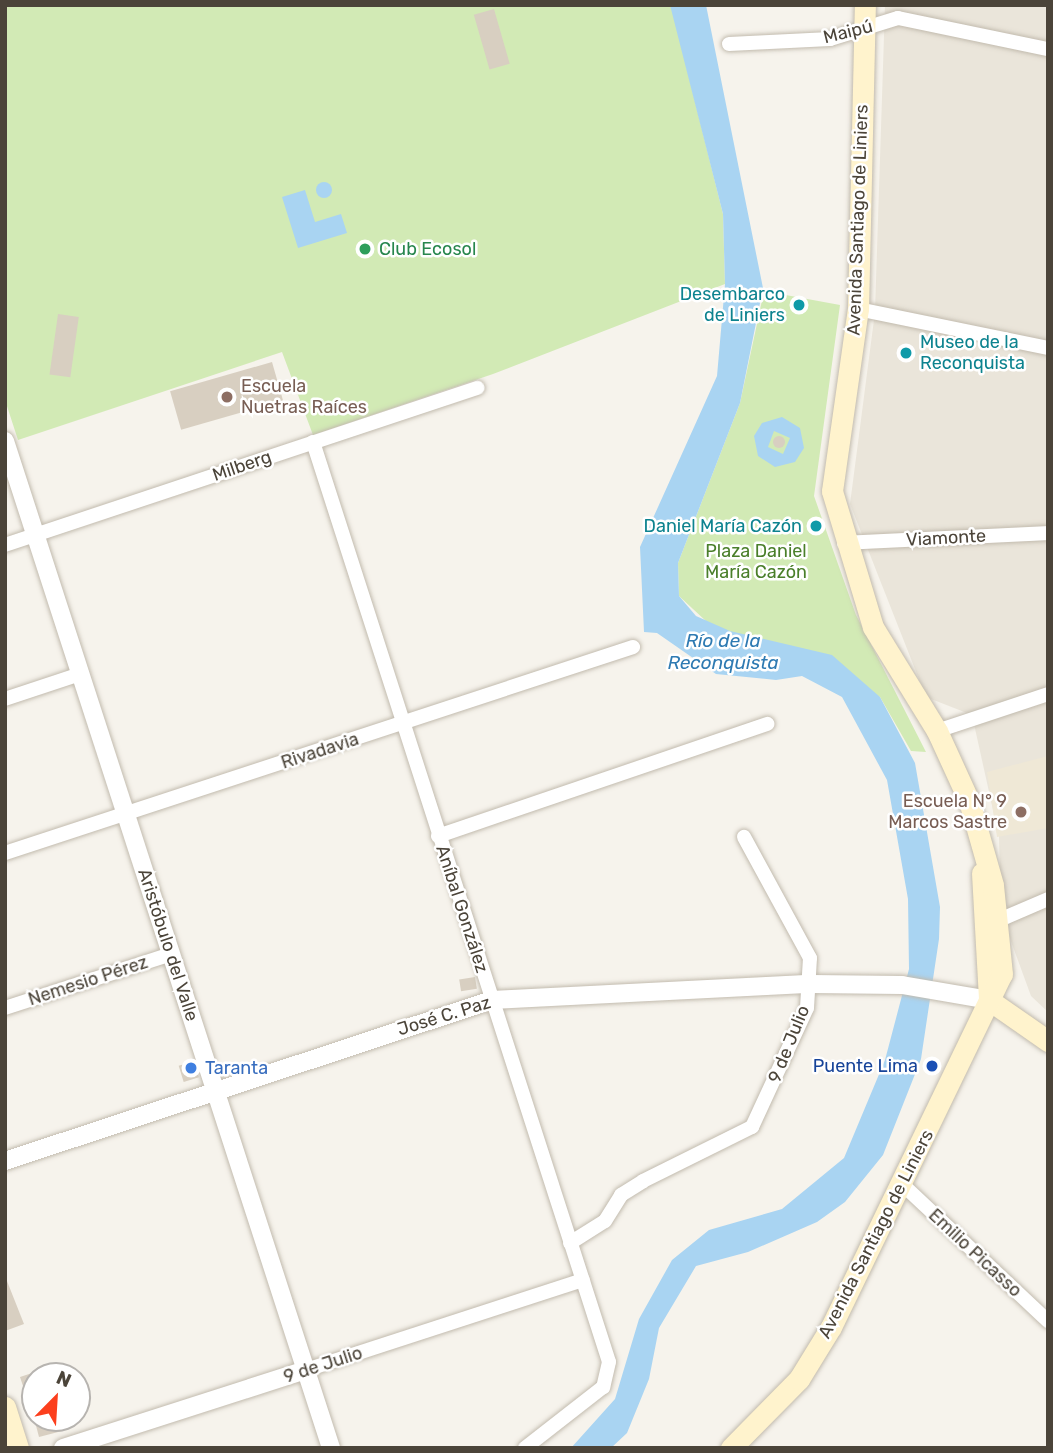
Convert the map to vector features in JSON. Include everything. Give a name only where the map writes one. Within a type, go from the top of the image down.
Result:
[{"type":"main road","name":"Avenida Santiago de Liniers","points":[[731,1448],[799,1379],[903,1185],[1002,974],[997,920],[970,801],[937,731],[873,627],[845,543],[832,477],[858,309],[865,5]]},
{"type":"main road","name":"Avenida Santiago de Liniers","points":[[983,863],[989,1000]]},
{"type":"main road","points":[[989,1000],[1048,1041]]},
{"type":"main road","points":[[5,1407],[18,1448]]},
{"type":"street","name":"Maipú","points":[[729,44],[830,39],[898,19],[1048,48]]},
{"type":"street","points":[[858,309],[1048,348]]},
{"type":"street","name":"Milberg","points":[[5,545],[478,388]]},
{"type":"street","name":"Aristóbulo del Valle","points":[[5,441],[331,1448]]},
{"type":"street","name":"Aníbal González","points":[[313,442],[401,724],[583,1280],[609,1375],[525,1448]]},
{"type":"street","name":"Viamonte","points":[[845,543],[1048,533]]},
{"type":"street","name":"Rivadavia","points":[[5,853],[633,647]]},
{"type":"street","points":[[5,699],[80,674]]},
{"type":"street","points":[[937,731],[1048,694]]},
{"type":"street","points":[[438,836],[767,724]]},
{"type":"street","name":"9 de Julio","points":[[570,1243],[605,1221],[621,1195],[643,1181],[752,1127],[811,984],[810,958],[744,837]]},
{"type":"street","points":[[997,920],[1048,900]]},
{"type":"street","name":"Nemesio Pérez","points":[[5,1008],[171,954]]},
{"type":"street","name":"José C. Paz","points":[[5,1161],[492,1000],[811,984],[902,985],[947,990],[989,1000]]},
{"type":"street","name":"Emilio Picasso","points":[[903,1185],[1048,1321]]},
{"type":"street","name":"9 de Julio","points":[[63,1448],[583,1280]]},
{"type":"shaded area","points":[[885,5],[1048,5],[1048,1012],[1031,996],[1001,914],[999,837],[972,715],[926,697],[850,504],[875,312]]},
{"type":"shaded area","name":"Escuela N° 9 Marcos Sastre","points":[[1048,756],[1048,828],[997,837],[987,772]]},
{"type":"green space","name":"Club Ecosol","points":[[5,5],[671,5],[723,214],[725,284],[493,374],[313,435],[282,352],[18,440],[5,400]]},
{"type":"green space","name":"Plaza Daniel María Cazón","points":[[764,291],[840,305],[814,496],[856,615],[926,752],[911,751],[880,697],[707,622],[679,596],[678,563],[740,403]]},
{"type":"water","name":"Río de la Reconquista","points":[[670,5],[706,5],[763,288],[740,403],[678,563],[679,596],[696,616],[730,631],[832,655],[880,697],[915,763],[940,907],[939,939],[921,1059],[883,1155],[845,1202],[817,1222],[748,1252],[696,1266],[659,1328],[649,1379],[627,1433],[611,1448],[571,1448],[615,1399],[639,1319],[672,1260],[709,1230],[782,1209],[844,1158],[885,1060],[909,969],[908,899],[887,780],[842,697],[802,676],[776,680],[716,674],[657,633],[644,632],[640,547],[717,376],[725,284],[723,214]]},
{"type":"water","points":[[324,182],[332,190],[324,198],[316,190]]},
{"type":"water","points":[[305,190],[315,222],[341,214],[347,233],[298,248],[282,197]]},
{"type":"water","points":[[782,417],[800,428],[804,448],[795,462],[775,467],[758,456],[754,436],[762,423]],"holes":[[[774,431],[790,438],[783,454],[768,447]]]},
{"type":"building","points":[[494,9],[510,64],[490,70],[474,15]]},
{"type":"building","points":[[58,314],[79,317],[70,377],[50,374]]},
{"type":"building","name":"Escuela Nuetras Raíces","points":[[272,362],[283,400],[181,430],[170,391]]},
{"type":"building","points":[[774,437],[784,437],[784,447],[774,447]]},
{"type":"building","points":[[475,977],[477,989],[461,991],[459,980]]},
{"type":"building","name":"Taranta","points":[[194,1061],[199,1077],[184,1082],[179,1066]]},
{"type":"building","points":[[5,1276],[24,1324],[5,1331]]},
{"type":"building","points":[[38,1432],[58,1432],[39,1437]]},
{"type":"place","name":"Club Ecosol","points":[[365,249]]},
{"type":"place","name":"Desembarco de Liniers","points":[[799,305]]},
{"type":"place","name":"Museo de la Reconquista","points":[[906,353]]},
{"type":"place","name":"Escuela Nuetras Raíces","points":[[227,397]]},
{"type":"place","name":"Daniel María Cazón","points":[[816,526]]},
{"type":"place","name":"Escuela N° 9 Marcos Sastre","points":[[1021,812]]},
{"type":"place","name":"Puente Lima","points":[[932,1066]]},
{"type":"place","name":"Taranta","points":[[191,1068]]}]
